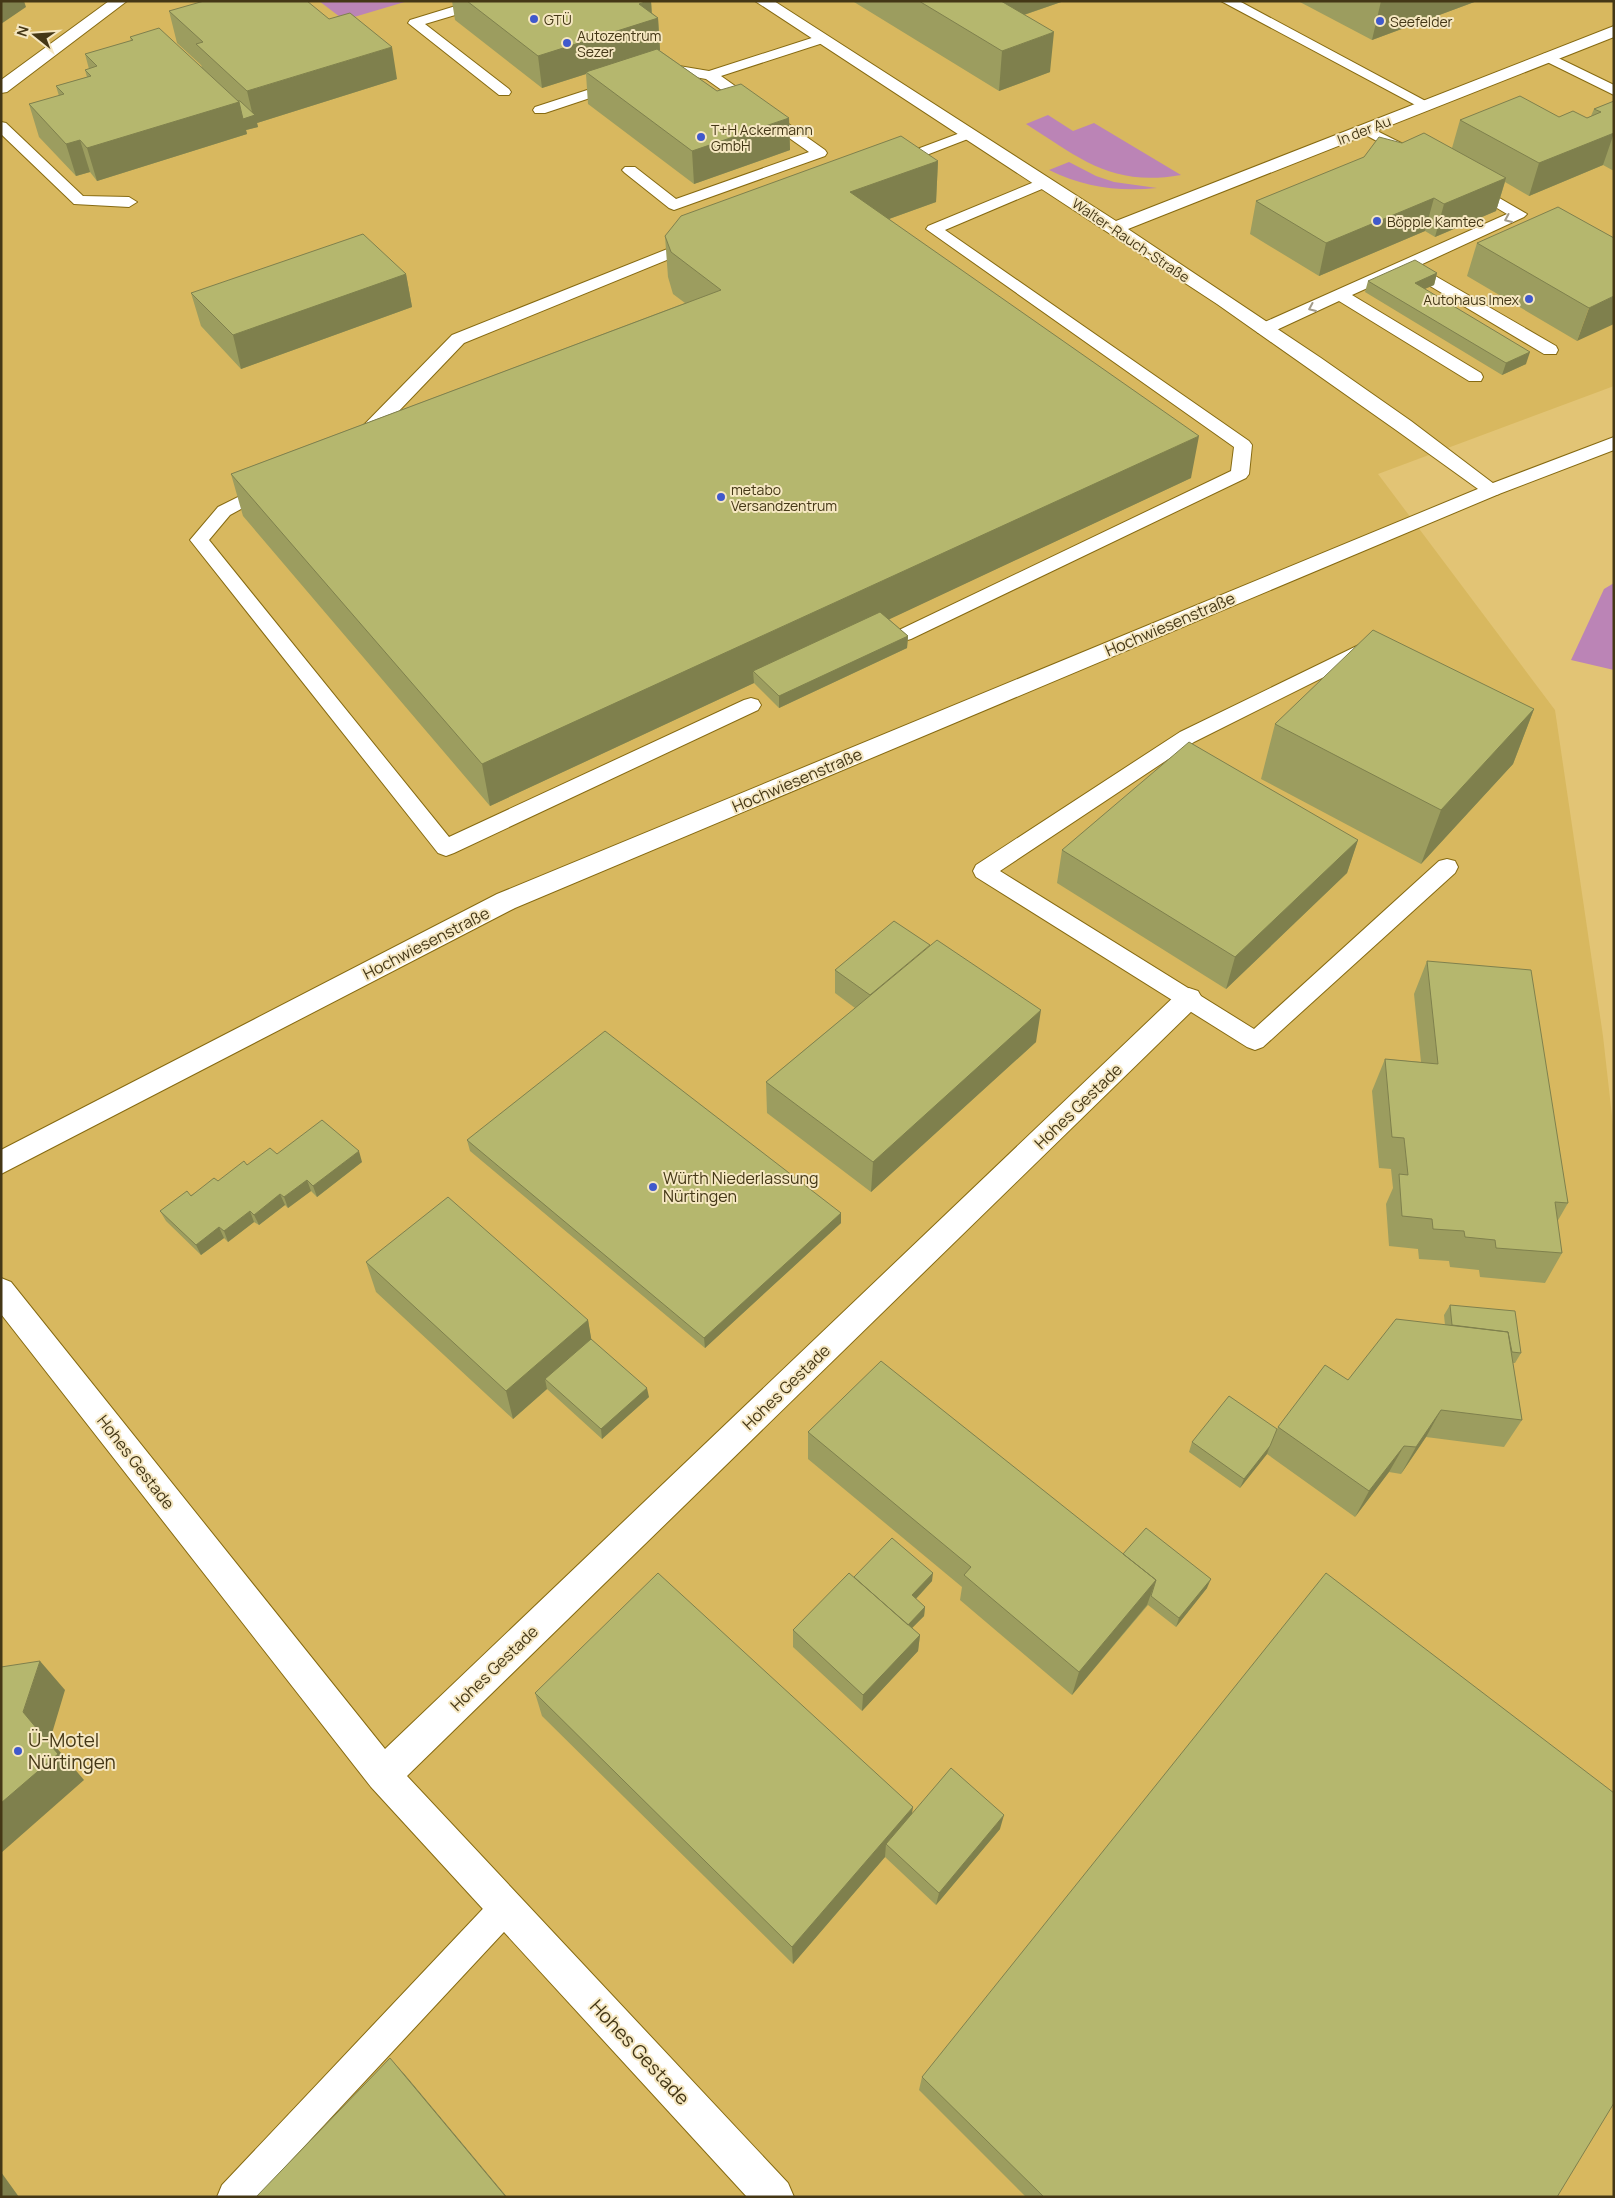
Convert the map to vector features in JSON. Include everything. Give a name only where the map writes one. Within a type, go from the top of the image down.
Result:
[{"type":"street","points":[[1,88],[119,1]]},
{"type":"street","name":"Walter-Rauch-Straße","points":[[763,1],[1114,228],[1409,428],[1492,490]]},
{"type":"street","name":"In der Au","points":[[1114,228],[1614,31]]},
{"type":"street","name":"Hochwiesenstraße","points":[[1,1163],[506,901],[1492,490],[1614,443]]},
{"type":"street","name":"Hohes Gestade","points":[[383,1775],[1189,998]]},
{"type":"street","name":"Hohes Gestade","points":[[1,1291],[383,1775],[774,2197]]},
{"type":"lane","points":[[487,1],[415,23],[504,92]]},
{"type":"lane","points":[[1228,1],[1426,106]]},
{"type":"lane","points":[[710,75],[821,39]]},
{"type":"lane","points":[[1548,57],[1614,91]]},
{"type":"lane","points":[[540,110],[667,68],[710,75],[820,153],[674,205],[630,170]]},
{"type":"lane","points":[[1,126],[79,201],[129,202]]},
{"type":"lane","points":[[1365,129],[1425,162]]},
{"type":"lane","points":[[873,171],[968,134]]},
{"type":"lane","points":[[1264,329],[1520,214],[1460,181]]},
{"type":"lane","points":[[904,635],[1240,474],[1243,445],[934,229],[1044,183]]},
{"type":"lane","points":[[343,447],[368,433],[458,339],[707,238]]},
{"type":"lane","points":[[1406,265],[1550,350]]},
{"type":"lane","points":[[1340,295],[1475,378]]},
{"type":"lane","points":[[283,479],[224,511],[199,540],[446,848],[751,705]]},
{"type":"lane","points":[[1391,660],[1365,648],[1187,737],[984,871],[1255,1041],[1447,867]]},
{"type":"lane","points":[[234,2197],[506,1907]]},
{"type":"shaded area","points":[[1,1],[1614,1],[1614,386],[1378,474],[1555,710],[1603,1036],[1614,1134],[1614,2197],[1,2197]]},
{"type":"shaded area","points":[[319,1],[408,1],[344,20]]},
{"type":"shaded area","points":[[1048,115],[1073,131],[1094,123],[1181,175],[1157,178],[1135,177],[1098,167],[1081,159],[1026,124]]},
{"type":"shaded area","points":[[1069,162],[1096,176],[1114,182],[1157,188],[1115,189],[1102,187],[1075,181],[1049,170]]},
{"type":"shaded area","points":[[1614,583],[1614,670],[1571,660],[1604,589]]},
{"type":"building","points":[[204,1],[307,1],[329,19],[350,13],[392,47],[247,91],[196,44],[203,42],[169,11]]},
{"type":"building","points":[[467,1],[648,1],[639,4],[658,18],[538,56]]},
{"type":"building","points":[[919,1],[1001,1],[1054,32],[1002,51]]},
{"type":"building","points":[[159,28],[239,102],[87,148],[80,140],[66,144],[29,104],[64,94],[56,86],[91,76],[85,70],[97,66],[85,54],[133,40],[130,37]]},
{"type":"building","points":[[657,49],[717,91],[741,84],[789,118],[692,151],[586,72]]},
{"type":"building","points":[[1520,96],[1559,117],[1573,111],[1587,118],[1601,112],[1594,109],[1614,101],[1614,133],[1539,163],[1460,120]]},
{"type":"building","points":[[238,101],[240,101],[255,115],[243,119]]},
{"type":"building","points":[[1424,133],[1506,178],[1444,204],[1434,198],[1326,243],[1256,201],[1364,157],[1379,137],[1402,143]]},
{"type":"building","name":"metabo Versandzentrum","points":[[901,136],[938,161],[850,192],[1199,436],[482,764],[231,474],[721,290],[671,252],[665,236],[681,216]]},
{"type":"building","points":[[1558,207],[1614,238],[1614,296],[1589,308],[1477,243]]},
{"type":"building","points":[[363,234],[406,274],[233,335],[191,293]]},
{"type":"building","points":[[1415,260],[1437,273],[1415,283],[1530,352],[1506,363],[1368,281]]},
{"type":"building","points":[[880,612],[908,636],[779,696],[753,671]]},
{"type":"building","points":[[1373,630],[1534,709],[1441,810],[1275,724]]},
{"type":"building","points":[[1189,742],[1358,840],[1235,957],[1062,850]]},
{"type":"building","points":[[894,921],[930,945],[870,995],[835,970]]},
{"type":"building","points":[[937,940],[1041,1010],[873,1162],[766,1082]]},
{"type":"building","points":[[1427,961],[1531,970],[1568,1203],[1555,1202],[1562,1253],[1496,1248],[1495,1240],[1465,1237],[1464,1231],[1433,1229],[1432,1219],[1402,1216],[1399,1174],[1408,1175],[1404,1138],[1392,1137],[1385,1059],[1438,1064]]},
{"type":"building","name":"Würth Niederlassung Nürtingen","points":[[605,1031],[841,1213],[704,1338],[467,1140]]},
{"type":"building","points":[[322,1120],[359,1151],[313,1186],[307,1180],[284,1197],[280,1194],[254,1215],[250,1211],[224,1231],[219,1227],[196,1245],[160,1211],[187,1191],[191,1196],[214,1178],[218,1181],[244,1161],[247,1165],[270,1148],[277,1154]]},
{"type":"building","points":[[448,1197],[588,1320],[506,1391],[366,1262]]},
{"type":"building","points":[[1450,1305],[1515,1311],[1521,1353],[1512,1352],[1508,1332],[1452,1325]]},
{"type":"building","points":[[1396,1319],[1508,1332],[1522,1420],[1441,1410],[1416,1447],[1404,1446],[1369,1491],[1278,1427],[1325,1365],[1348,1380]]},
{"type":"building","points":[[591,1339],[647,1388],[601,1429],[545,1379]]},
{"type":"building","points":[[881,1361],[1156,1580],[1079,1672],[964,1575],[971,1567],[808,1432]]},
{"type":"building","points":[[1229,1396],[1277,1429],[1270,1446],[1244,1479],[1192,1442]]},
{"type":"building","points":[[1146,1528],[1211,1579],[1179,1618],[1151,1596],[1156,1580],[1123,1554]]},
{"type":"building","points":[[892,1538],[933,1573],[912,1595],[925,1607],[908,1625],[854,1577]]},
{"type":"building","points":[[658,1573],[913,1807],[792,1947],[535,1693]]},
{"type":"building","points":[[849,1573],[920,1635],[863,1695],[793,1630]]},
{"type":"building","points":[[1326,1573],[1614,1793],[1614,2103],[1557,2197],[1044,2197],[922,2077]]},
{"type":"building","points":[[40,1661],[23,1712],[58,1754],[1,1803],[1,1667]]},
{"type":"building","points":[[951,1768],[1004,1815],[939,1893],[886,1844]]},
{"type":"building","points":[[390,2058],[506,2197],[256,2197]]},
{"type":"place","name":"GTÜ","points":[[534,19]]},
{"type":"place","name":"Seefelder","points":[[1380,21]]},
{"type":"place","name":"Autozentrum Sezer","points":[[567,43]]},
{"type":"place","name":"T+H Ackermann GmbH","points":[[701,137]]},
{"type":"place","name":"Böpple Kamtec","points":[[1377,221]]},
{"type":"place","name":"Autohaus Imex","points":[[1529,299]]},
{"type":"place","name":"metabo Versandzentrum","points":[[721,497]]},
{"type":"place","name":"Würth Niederlassung Nürtingen","points":[[653,1187]]},
{"type":"place","name":"Ü-Motel Nürtingen","points":[[18,1751]]}]
